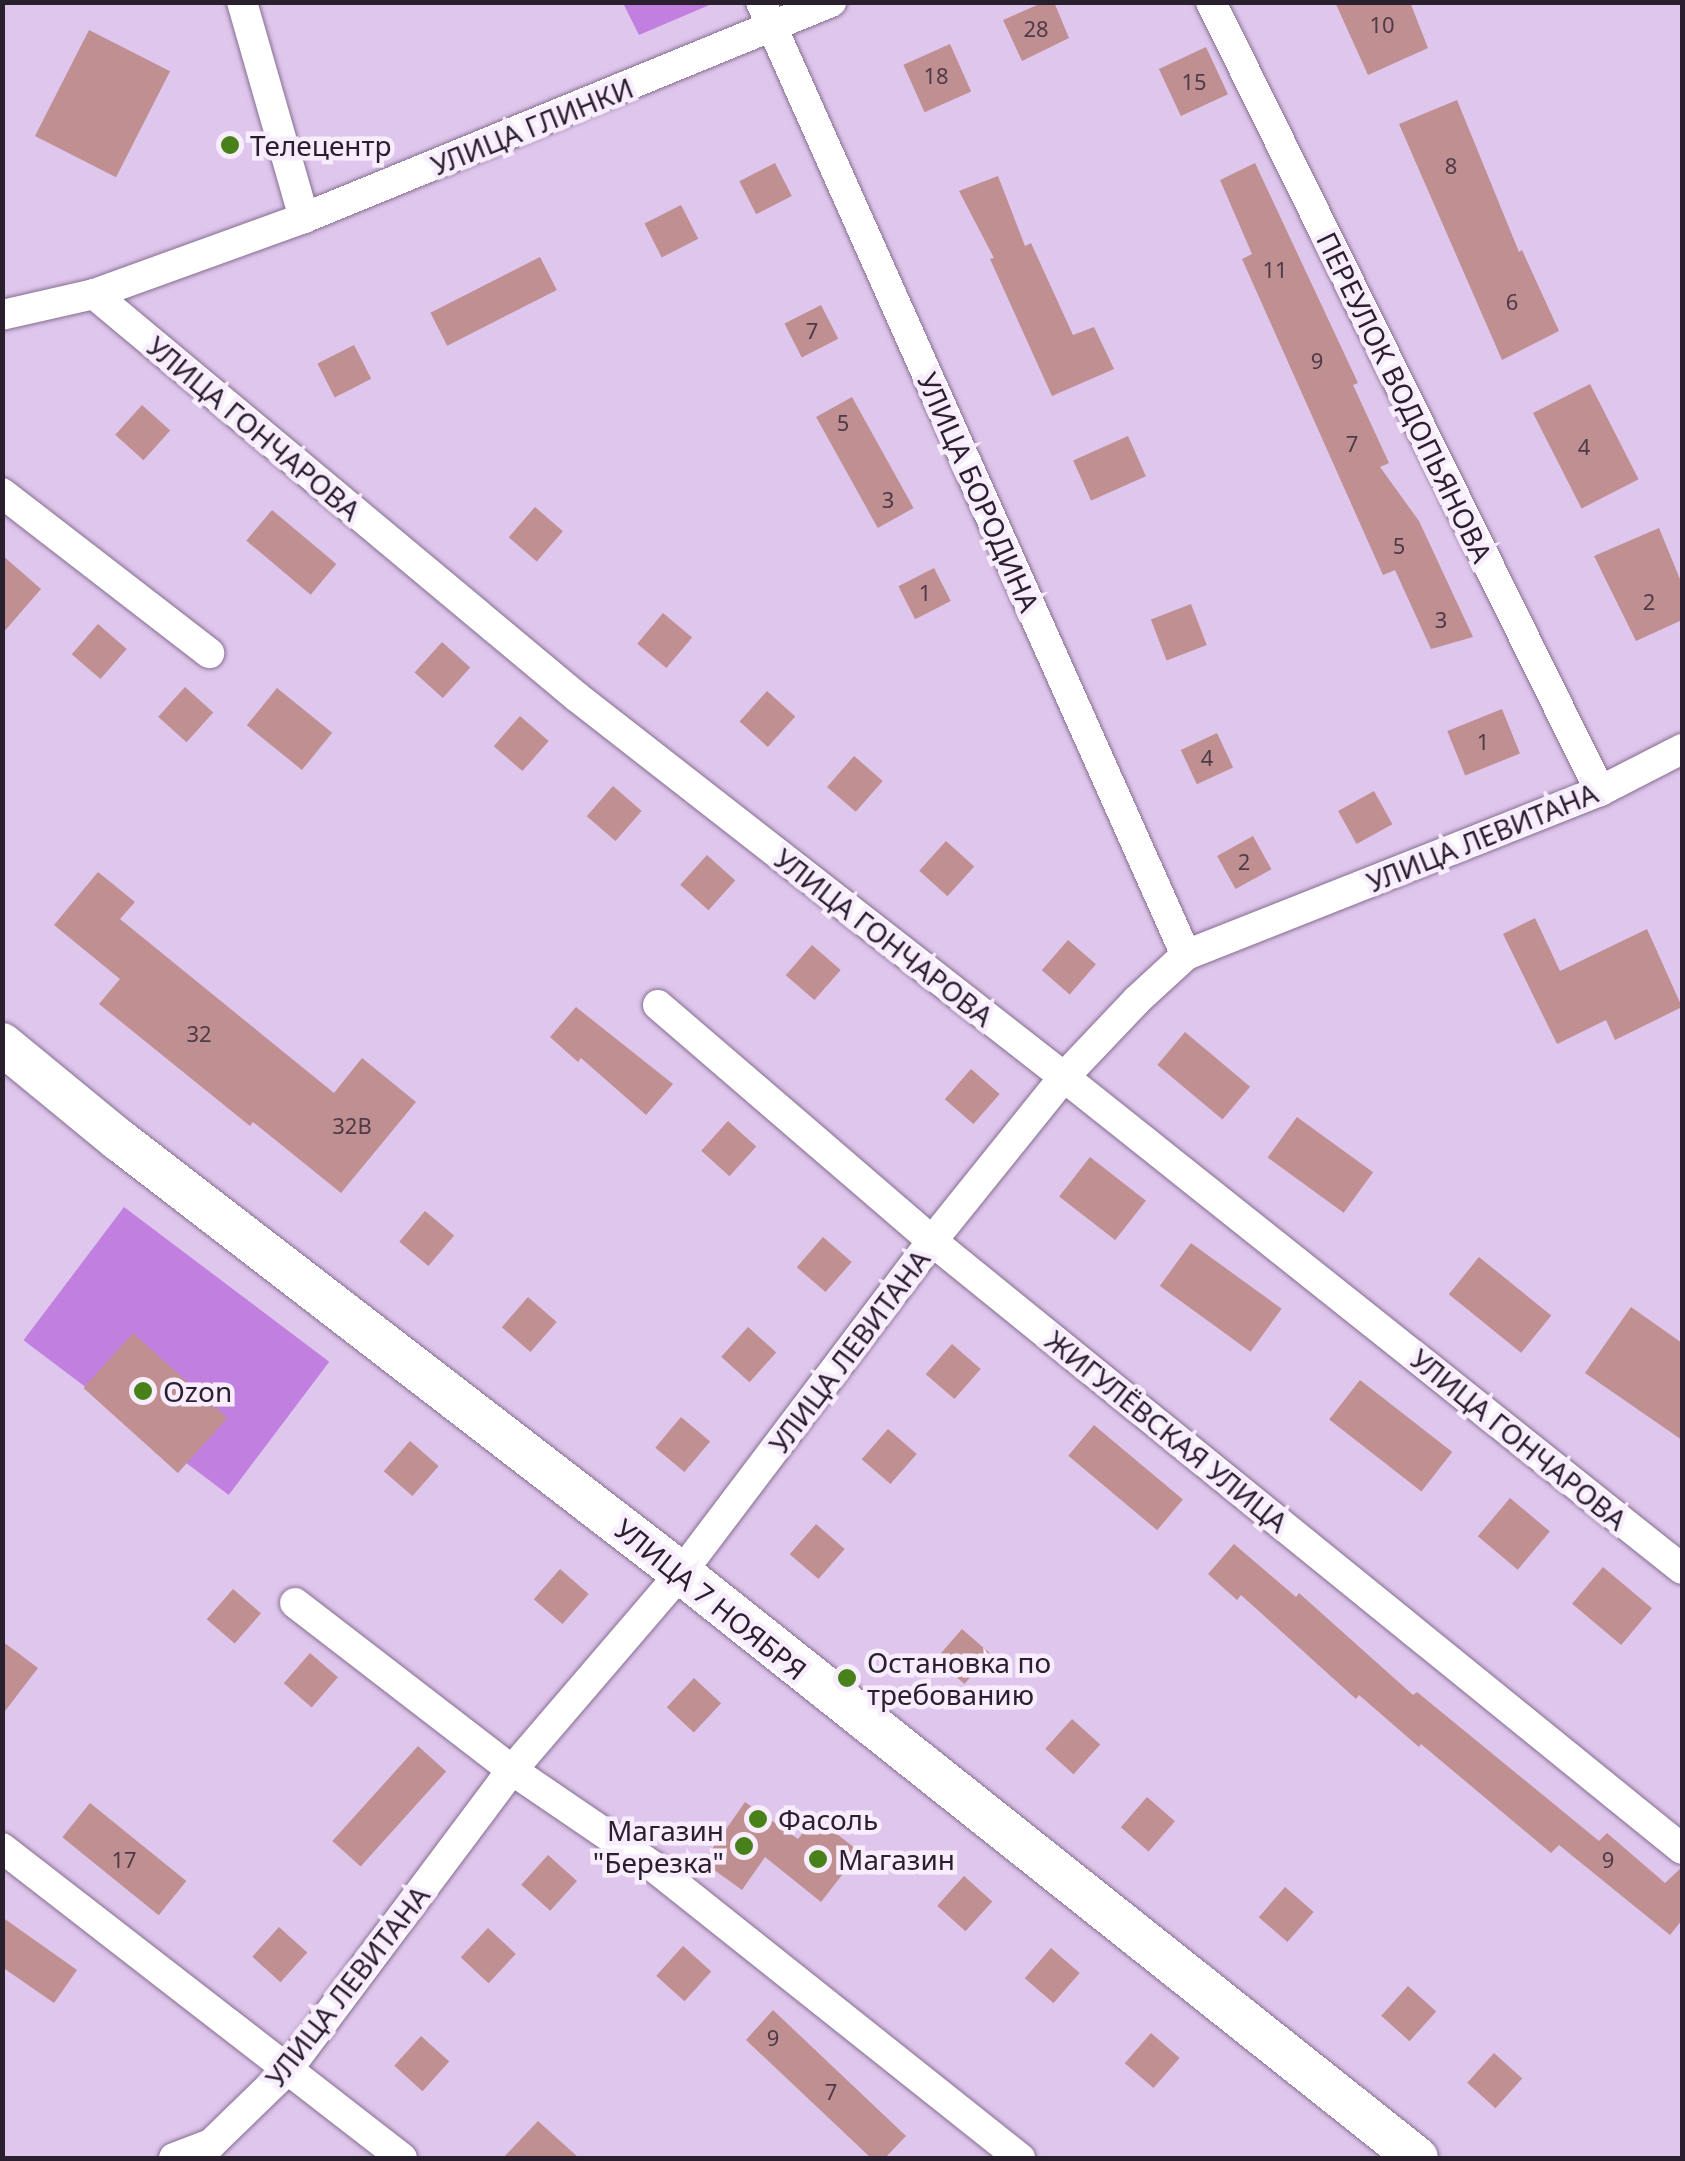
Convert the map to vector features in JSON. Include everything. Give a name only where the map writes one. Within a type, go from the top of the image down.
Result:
[{"type":"street","points":[[242,2],[304,218]]},
{"type":"street","name":"УЛИЦА ГЛИНКИ","points":[[3,311],[94,294],[304,218],[766,16],[831,2]]},
{"type":"street","name":"ПЕРЕУЛОК ВОДОПЬЯНОВА","points":[[1211,2],[1600,791]]},
{"type":"street","name":"УЛИЦА БОРОДИНА","points":[[766,16],[1186,955]]},
{"type":"street","name":"УЛИЦА ГОНЧАРОВА","points":[[94,294],[576,697],[1064,1077],[1682,1569]]},
{"type":"street","points":[[2,493],[209,653]]},
{"type":"street","name":"УЛИЦА ЛЕВИТАНА","points":[[174,2158],[211,2144],[288,2069],[512,1770],[682,1573],[932,1241],[1064,1077],[1186,955],[1600,791],[1682,750]]},
{"type":"street","name":"ЖИГУЛЁВСКАЯ УЛИЦА","points":[[658,1005],[932,1241],[1682,1849]]},
{"type":"street","name":"УЛИЦА 7 НОЯБРЯ","points":[[2,1044],[118,1140],[682,1573],[1417,2158]]},
{"type":"street","points":[[295,1603],[512,1770],[654,1868],[1020,2158]]},
{"type":"street","points":[[2,1848],[402,2158]]},
{"type":"shaded area","points":[[623,3],[714,3],[639,35]]},
{"type":"shaded area","points":[[124,1207],[329,1362],[229,1495],[23,1340]]},
{"type":"building","points":[[1044,2],[1054,2],[1069,38],[1022,61],[1003,20]]},
{"type":"building","points":[[1335,2],[1410,2],[1428,48],[1368,75]]},
{"type":"building","points":[[89,30],[170,71],[116,177],[35,136]]},
{"type":"building","points":[[950,44],[971,92],[925,112],[903,65]]},
{"type":"building","points":[[1206,47],[1228,94],[1181,116],[1159,69]]},
{"type":"building","points":[[1457,100],[1519,252],[1522,250],[1559,331],[1502,360],[1399,124]]},
{"type":"building","points":[[775,163],[792,196],[756,214],[739,181]]},
{"type":"building","points":[[1255,163],[1358,383],[1353,385],[1389,463],[1380,467],[1419,521],[1473,637],[1431,649],[1395,570],[1383,575],[1242,259],[1252,254],[1220,180]]},
{"type":"building","points":[[998,176],[1025,246],[1031,243],[1073,335],[1094,327],[1114,369],[1052,396],[990,259],[994,258],[959,191]]},
{"type":"building","points":[[681,205],[698,239],[662,257],[644,224]]},
{"type":"building","points":[[540,257],[557,290],[447,346],[430,313]]},
{"type":"building","points":[[821,305],[838,339],[802,357],[784,324]]},
{"type":"building","points":[[354,345],[371,379],[335,397],[317,364]]},
{"type":"building","points":[[1590,384],[1639,479],[1582,508],[1533,413]]},
{"type":"building","points":[[852,397],[914,508],[878,528],[816,417]]},
{"type":"building","points":[[142,405],[170,430],[143,460],[115,435]]},
{"type":"building","points":[[1128,436],[1146,476],[1091,501],[1073,460]]},
{"type":"building","points":[[535,507],[563,531],[537,561],[509,537]]},
{"type":"building","points":[[272,510],[336,564],[311,595],[246,541]]},
{"type":"building","points":[[1659,528],[1682,584],[1682,620],[1636,641],[1594,556]]},
{"type":"building","points":[[2,555],[41,589],[2,634]]},
{"type":"building","points":[[934,568],[951,601],[915,619],[898,586]]},
{"type":"building","points":[[1191,604],[1207,645],[1167,660],[1151,619]]},
{"type":"building","points":[[663,613],[692,637],[666,668],[637,644]]},
{"type":"building","points":[[98,624],[127,649],[100,679],[72,654]]},
{"type":"building","points":[[442,642],[470,667],[443,698],[415,672]]},
{"type":"building","points":[[185,687],[213,712],[186,742],[158,717]]},
{"type":"building","points":[[277,688],[332,733],[302,770],[247,725]]},
{"type":"building","points":[[767,691],[795,716],[768,747],[740,721]]},
{"type":"building","points":[[1502,709],[1520,754],[1465,776],[1447,731]]},
{"type":"building","points":[[520,716],[549,741],[522,771],[494,746]]},
{"type":"building","points":[[1217,733],[1233,767],[1197,784],[1181,750]]},
{"type":"building","points":[[854,756],[883,781],[856,812],[827,787]]},
{"type":"building","points":[[613,786],[642,811],[615,841],[587,816]]},
{"type":"building","points":[[1374,791],[1392,824],[1357,844],[1338,811]]},
{"type":"building","points":[[1253,836],[1271,869],[1236,889],[1217,856]]},
{"type":"building","points":[[946,841],[974,866],[947,896],[919,871]]},
{"type":"building","points":[[707,855],[735,880],[708,910],[680,885]]},
{"type":"building","points":[[98,872],[135,902],[120,919],[334,1093],[362,1058],[416,1102],[341,1193],[253,1122],[250,1126],[99,1004],[120,979],[54,925]]},
{"type":"building","points":[[1535,918],[1560,971],[1647,929],[1682,1007],[1615,1040],[1606,1020],[1557,1044],[1503,934]]},
{"type":"building","points":[[1068,940],[1096,964],[1070,994],[1042,970]]},
{"type":"building","points":[[812,945],[841,970],[814,1000],[786,975]]},
{"type":"building","points":[[576,1007],[673,1084],[646,1115],[581,1058],[578,1062],[550,1037]]},
{"type":"building","points":[[1185,1032],[1250,1087],[1222,1120],[1157,1065]]},
{"type":"building","points":[[971,1069],[1000,1094],[973,1124],[945,1099]]},
{"type":"building","points":[[1297,1117],[1373,1172],[1344,1213],[1268,1157]]},
{"type":"building","points":[[728,1121],[756,1146],[729,1176],[701,1151]]},
{"type":"building","points":[[1090,1157],[1146,1201],[1115,1240],[1059,1196]]},
{"type":"building","points":[[425,1211],[454,1235],[428,1266],[399,1242]]},
{"type":"building","points":[[823,1237],[852,1262],[825,1292],[797,1267]]},
{"type":"building","points":[[1191,1243],[1282,1309],[1250,1352],[1160,1286]]},
{"type":"building","points":[[1479,1257],[1551,1316],[1521,1353],[1449,1294]]},
{"type":"building","points":[[528,1297],[557,1322],[530,1352],[502,1327]]},
{"type":"building","points":[[1631,1307],[1682,1343],[1682,1440],[1585,1373]]},
{"type":"building","points":[[748,1327],[776,1352],[749,1382],[721,1357]]},
{"type":"building","points":[[133,1333],[227,1418],[178,1473],[83,1388]]},
{"type":"building","points":[[952,1344],[981,1369],[954,1399],[926,1374]]},
{"type":"building","points":[[1360,1380],[1452,1452],[1421,1491],[1329,1419]]},
{"type":"building","points":[[681,1417],[710,1441],[684,1472],[655,1448]]},
{"type":"building","points":[[1094,1425],[1183,1500],[1157,1530],[1068,1456]]},
{"type":"building","points":[[888,1429],[917,1454],[890,1484],[862,1459]]},
{"type":"building","points":[[410,1441],[439,1466],[412,1496],[384,1471]]},
{"type":"building","points":[[1510,1498],[1550,1531],[1518,1570],[1478,1536]]},
{"type":"building","points":[[816,1524],[845,1549],[818,1579],[790,1554]]},
{"type":"building","points":[[1234,1544],[1296,1597],[1299,1593],[1413,1695],[1417,1692],[1599,1841],[1607,1833],[1665,1883],[1682,1867],[1682,1920],[1670,1935],[1559,1845],[1551,1853],[1359,1695],[1356,1699],[1241,1595],[1237,1600],[1208,1574]]},
{"type":"building","points":[[1603,1567],[1652,1608],[1621,1645],[1572,1604]]},
{"type":"building","points":[[560,1569],[589,1594],[562,1624],[534,1599]]},
{"type":"building","points":[[233,1589],[261,1613],[235,1643],[207,1619]]},
{"type":"building","points":[[962,1629],[991,1654],[964,1684],[936,1659]]},
{"type":"building","points":[[2,1641],[38,1668],[2,1715]]},
{"type":"building","points":[[310,1653],[338,1677],[312,1707],[284,1683]]},
{"type":"building","points":[[694,1678],[721,1703],[694,1732],[667,1707]]},
{"type":"building","points":[[1072,1719],[1100,1744],[1073,1774],[1045,1749]]},
{"type":"building","points":[[418,1746],[446,1771],[361,1867],[332,1841]]},
{"type":"building","points":[[1147,1797],[1175,1821],[1149,1851],[1121,1827]]},
{"type":"building","points":[[745,1802],[798,1839],[815,1817],[860,1852],[821,1902],[765,1857],[742,1890],[703,1862]]},
{"type":"building","points":[[90,1803],[186,1881],[159,1915],[62,1837]]},
{"type":"building","points":[[548,1855],[577,1881],[550,1911],[521,1885]]},
{"type":"building","points":[[964,1876],[992,1901],[965,1931],[937,1906]]},
{"type":"building","points":[[1285,1887],[1314,1912],[1287,1942],[1259,1917]]},
{"type":"building","points":[[2,1917],[77,1970],[54,2003],[2,1967]]},
{"type":"building","points":[[279,1927],[307,1952],[280,1982],[252,1957]]},
{"type":"building","points":[[488,1928],[516,1954],[489,1983],[461,1957]]},
{"type":"building","points":[[683,1946],[711,1971],[684,2001],[656,1976]]},
{"type":"building","points":[[1051,1948],[1080,1973],[1053,2003],[1025,1978]]},
{"type":"building","points":[[1408,1986],[1436,2011],[1409,2041],[1381,2016]]},
{"type":"building","points":[[773,2010],[906,2136],[885,2158],[871,2158],[746,2040]]},
{"type":"building","points":[[1151,2033],[1180,2058],[1153,2088],[1125,2063]]},
{"type":"building","points":[[421,2036],[449,2061],[422,2091],[394,2066]]},
{"type":"building","points":[[1494,2053],[1522,2078],[1495,2108],[1467,2083]]},
{"type":"building","points":[[538,2121],[579,2158],[503,2158]]},
{"type":"place","name":"Телецентр","points":[[230,145]]},
{"type":"place","name":"Ozon","points":[[143,1391]]},
{"type":"place","name":"Остановка по требованию","points":[[847,1678]]},
{"type":"place","name":"Фасоль","points":[[758,1819]]},
{"type":"place","name":"Магазин \"Березка\"","points":[[744,1846]]},
{"type":"place","name":"Магазин","points":[[818,1859]]}]
